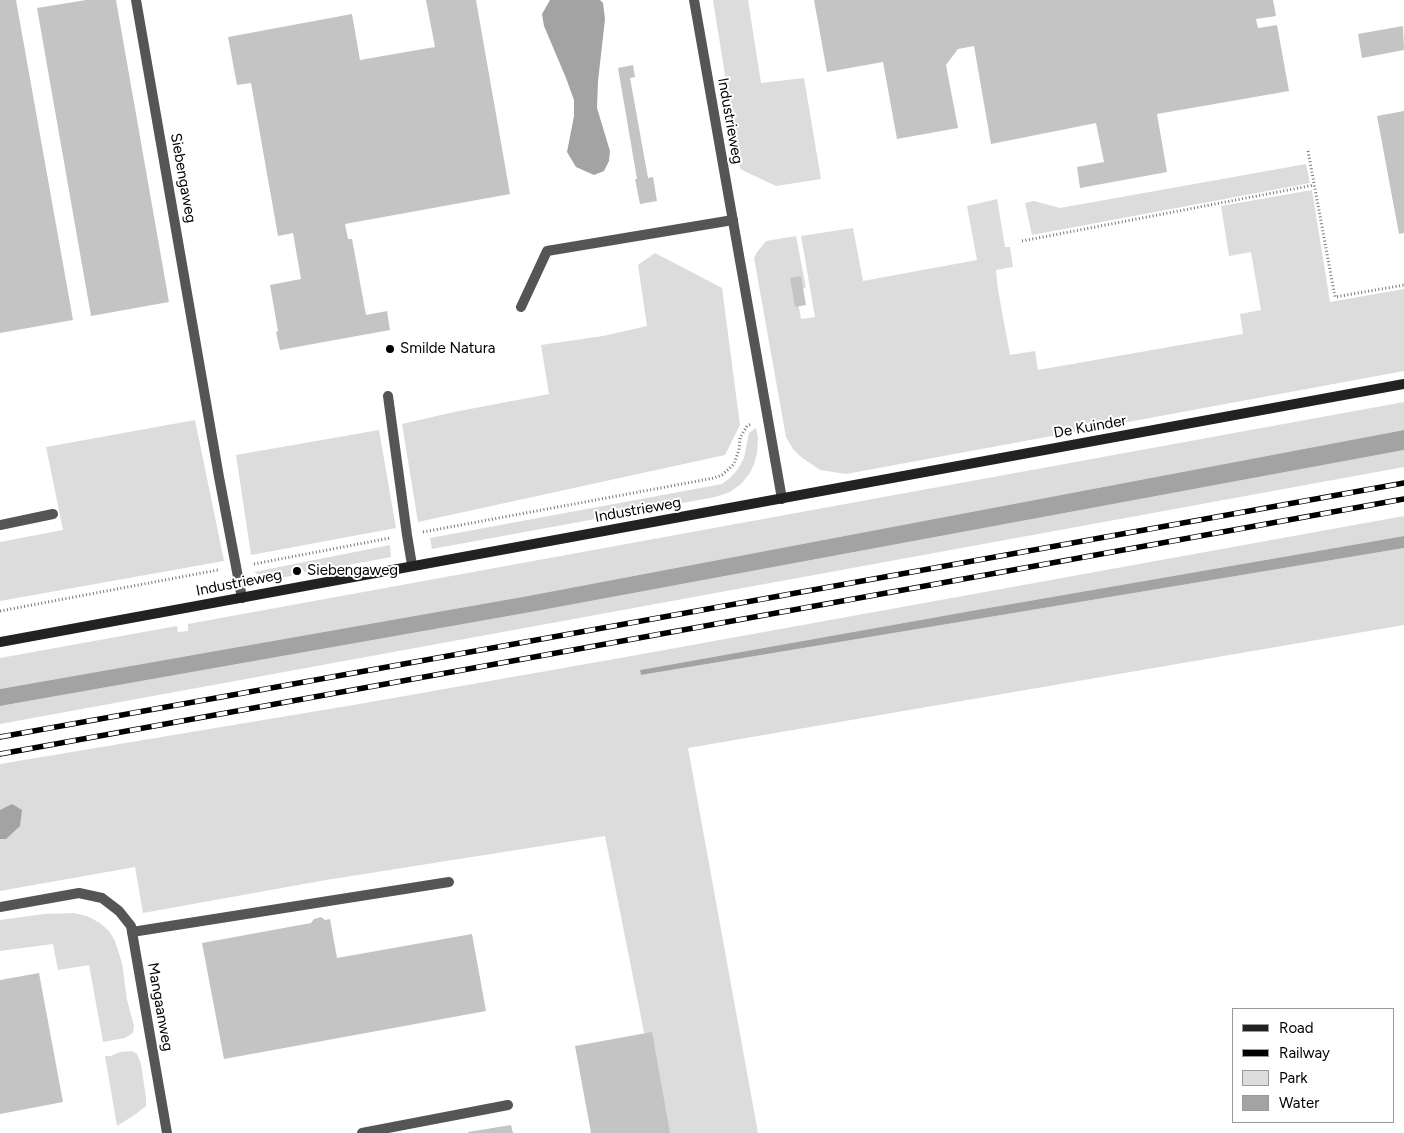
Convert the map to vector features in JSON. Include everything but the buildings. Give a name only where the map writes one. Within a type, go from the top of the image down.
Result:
[{"type":"main road","name":"De Kuinder","points":[[782,499],[1404,384]]},
{"type":"main road","name":"Industrieweg","points":[[0,642],[782,499]]},
{"type":"street","name":"Siebengaweg","points":[[136,0],[217,467],[242,598]]},
{"type":"street","name":"Industrieweg","points":[[694,0],[782,499]]},
{"type":"street","points":[[521,307],[546,251],[733,220]]},
{"type":"street","points":[[388,396],[412,566]]},
{"type":"street","points":[[0,524],[53,514]]},
{"type":"street","points":[[132,932],[449,882]]},
{"type":"street","name":"Mangaanweg","points":[[0,907],[79,892],[102,898],[118,911],[131,926],[167,1133]]},
{"type":"street","points":[[362,1133],[508,1105]]},
{"type":"path","points":[[1308,151],[1335,297],[1404,285]]},
{"type":"path","points":[[1022,241],[1314,185]]},
{"type":"path","points":[[249,564],[714,478],[722,475],[734,464],[743,430],[746,426],[756,422]]},
{"type":"path","points":[[0,610],[219,570]]},
{"type":"green space","points":[[713,0],[748,0],[761,83],[804,78],[821,179],[776,186],[740,169]]},
{"type":"green space","points":[[1306,164],[1310,183],[1032,235],[1025,203],[1034,201],[1060,208]]},
{"type":"green space","points":[[1312,190],[1330,302],[1404,289],[1404,371],[846,474],[820,470],[801,457],[793,449],[786,437],[754,258],[766,241],[796,236],[806,288],[796,289],[801,319],[815,317],[801,236],[853,228],[863,281],[977,260],[967,206],[997,199],[1005,247],[1010,247],[1013,267],[996,270],[1010,355],[1035,351],[1038,370],[1243,334],[1240,314],[1261,310],[1251,252],[1229,256],[1221,206]]},
{"type":"green space","points":[[655,253],[722,288],[740,425],[725,455],[418,522],[402,424],[549,394],[541,345],[603,336],[647,326],[638,265]]},
{"type":"green space","points":[[1404,402],[1404,430],[528,596],[0,689],[0,658],[177,626],[178,632],[188,631],[188,624]]},
{"type":"green space","points":[[195,420],[224,561],[0,601],[0,542],[63,530],[46,447]]},
{"type":"green space","points":[[756,428],[758,438],[754,464],[750,473],[741,484],[730,492],[715,497],[432,549],[430,538],[722,484],[738,469],[744,458],[749,433]]},
{"type":"green space","points":[[379,430],[396,528],[251,555],[236,455]]},
{"type":"green space","points":[[1404,450],[1404,467],[0,724],[0,706],[531,612]]},
{"type":"green space","points":[[1404,516],[1404,536],[640,670],[641,675],[1404,548],[1404,625],[688,748],[758,1133],[664,1133],[605,836],[326,880],[143,913],[135,867],[0,891],[0,764],[637,655]]},
{"type":"green space","points":[[390,545],[391,557],[305,573],[302,568],[291,571],[292,576],[266,580],[254,572]]},
{"type":"green space","points":[[74,913],[87,916],[100,923],[109,931],[115,941],[122,963],[127,1000],[134,1026],[133,1033],[125,1038],[103,1042],[89,965],[58,970],[53,944],[0,951],[0,920],[44,914]]},
{"type":"green space","points":[[132,1051],[137,1054],[141,1064],[146,1106],[117,1126],[105,1056]]},
{"type":"water","points":[[550,0],[600,0],[603,3],[605,19],[597,108],[610,151],[609,161],[604,171],[594,175],[576,167],[567,152],[574,116],[574,100],[544,26],[542,14]]},
{"type":"water","points":[[1404,430],[1404,450],[531,612],[0,706],[0,689],[528,596]]},
{"type":"water","points":[[1404,536],[1404,548],[641,675],[640,670],[971,611]]},
{"type":"water","points":[[12,804],[22,810],[20,826],[6,839],[0,839],[0,810]]},
{"type":"railway","points":[[0,737],[1404,483]]},
{"type":"railway","points":[[0,754],[1404,499]]},
{"type":"place","name":"Smilde Natura","points":[[390,349]]},
{"type":"place","name":"Siebengaweg","points":[[297,571]]}]
